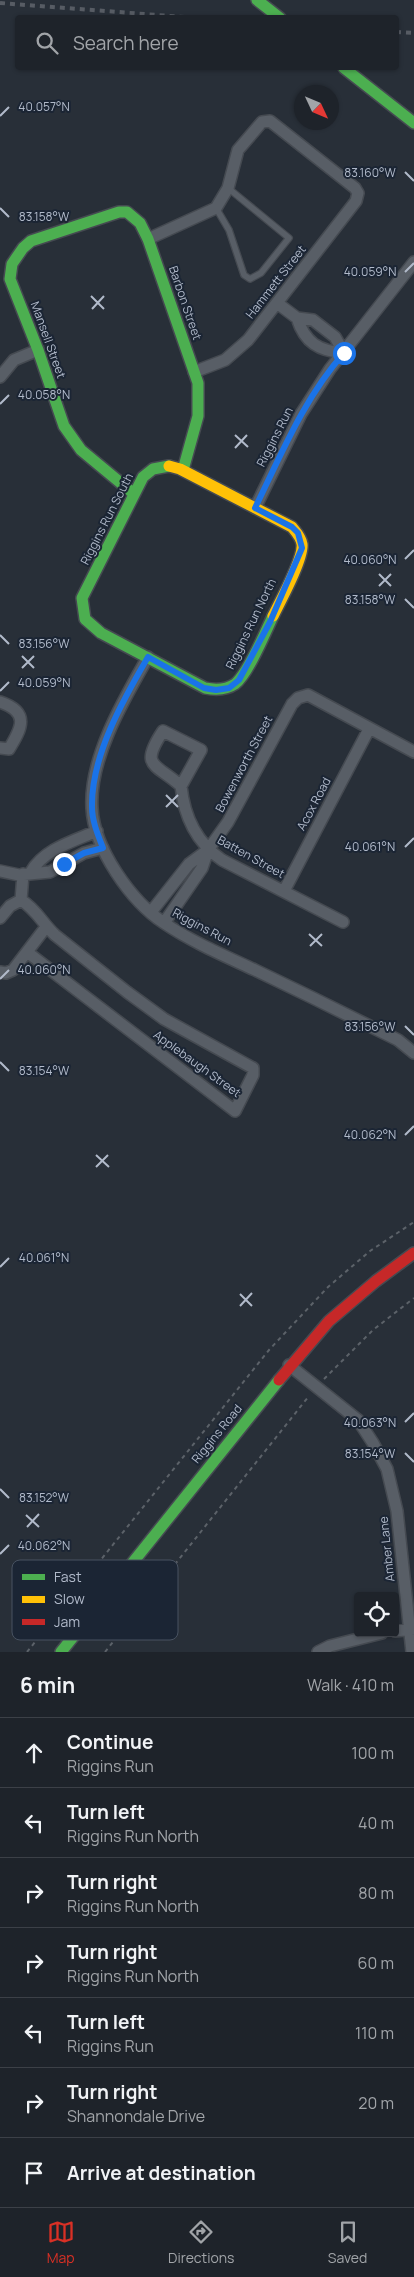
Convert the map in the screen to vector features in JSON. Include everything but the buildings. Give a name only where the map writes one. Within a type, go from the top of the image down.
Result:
[{"type":"street","points":[[257,0],[276,15]]},
{"type":"street","points":[[347,70],[410,118]]},
{"type":"street","name":"Hammett Street","points":[[194,372],[225,360],[237,351],[277,303],[356,201],[358,193],[355,188],[270,121],[262,122],[238,150],[228,188]]},
{"type":"street","points":[[148,239],[216,208],[228,188]]},
{"type":"street","name":"Barbon Street","points":[[68,228],[119,212],[127,212],[140,223],[148,239],[198,383],[198,416],[183,470]]},
{"type":"street","name":"Mansell Street","points":[[68,228],[31,241],[23,248],[12,264],[10,279],[38,350],[64,426],[82,450],[134,494]]},
{"type":"street","name":"Riggins Run","points":[[255,508],[301,414],[330,369],[414,262]]},
{"type":"street","points":[[277,303],[297,318],[313,320],[320,325],[335,337],[344,353]]},
{"type":"street","points":[[297,318],[302,332],[324,351],[344,353]]},
{"type":"street","points":[[0,377],[14,360],[38,350]]},
{"type":"street","name":"Riggins Run South","points":[[148,657],[100,633],[87,624],[81,612],[82,598],[143,477],[153,470],[169,466],[183,470],[255,508]]},
{"type":"street","name":"Riggins Run North","points":[[148,657],[204,688],[216,690],[229,688],[239,680],[270,622],[302,548],[298,533],[292,527],[255,508]]},
{"type":"street","name":"Riggins Run","points":[[148,657],[125,697],[97,770],[92,808],[103,848],[125,884],[164,923],[214,951],[398,1040],[414,1053]]},
{"type":"street","name":"Bowenworth Street","points":[[164,923],[202,868],[208,850],[228,822],[292,704],[298,698],[308,696],[369,729]]},
{"type":"street","points":[[0,702],[16,710],[20,714],[22,721],[18,734],[8,750],[0,748]]},
{"type":"street","points":[[369,729],[414,752]]},
{"type":"street","name":"Acox Road","points":[[284,891],[369,729]]},
{"type":"street","points":[[162,731],[201,750],[181,786],[155,767],[151,760],[151,749],[162,731]]},
{"type":"street","name":"Batten Street","points":[[181,786],[193,829],[208,850],[222,860],[343,922]]},
{"type":"street","points":[[0,918],[10,906],[21,900],[28,873],[36,864],[60,846],[97,831]]},
{"type":"street","points":[[0,871],[19,875],[50,872],[84,853],[103,848]]},
{"type":"street","name":"Bowenworth Street","points":[[151,912],[189,864],[208,850]]},
{"type":"street","name":"Applebaugh Street","points":[[21,900],[42,918],[46,927],[164,1019],[253,1068],[253,1075],[235,1110],[27,952]]},
{"type":"street","points":[[0,972],[6,973],[13,970],[46,927]]},
{"type":"street","name":"Riggins Road","points":[[134,1560],[289,1365],[345,1305],[379,1276],[414,1253]]},
{"type":"street","name":"Amber Lane","points":[[289,1365],[358,1420],[373,1442],[387,1469],[397,1511],[412,1629],[412,1652]]},
{"type":"street","points":[[399,1631],[412,1629]]},
{"type":"street","points":[[318,1652],[330,1646],[366,1637]]},
{"type":"street","name":"Riggins Road","points":[[61,1652],[71,1640]]},
{"type":"lane","points":[[216,208],[228,230],[244,275],[250,278],[261,273],[289,238],[228,188]]},
{"type":"lane","points":[[309,338],[320,325]]},
{"type":"lane","points":[[60,846],[69,861]]},
{"type":"lane","points":[[379,1276],[414,1261]]},
{"type":"path","points":[[101,1560],[270,1350],[328,1287],[370,1251],[414,1222]]},
{"type":"path","points":[[178,1560],[317,1386],[373,1330],[414,1298]]},
{"type":"path","points":[[27,1652],[37,1640]]},
{"type":"path","points":[[105,1652],[115,1640]]},
{"type":"railway","points":[[0,3],[158,15]]},
{"type":"railway","points":[[399,32],[414,33]]},
{"type":"traffic: fast","points":[[257,0],[276,15]]},
{"type":"traffic: fast","points":[[347,70],[414,123]]},
{"type":"traffic: fast","points":[[134,494],[81,450],[64,426],[38,350],[10,279],[12,264],[23,248],[31,241],[119,212],[127,212],[140,223],[148,239],[198,383],[198,416],[183,470]]},
{"type":"traffic: fast","points":[[169,466],[153,469],[143,477],[82,598],[85,619],[101,633],[205,688],[217,689],[232,686],[240,679],[256,653],[273,616]]},
{"type":"traffic: fast","points":[[135,1560],[279,1380]]},
{"type":"traffic: fast","points":[[61,1652],[71,1640]]},
{"type":"traffic: slow","points":[[169,466],[180,469],[292,527],[301,539],[302,551],[291,580],[273,616]]},
{"type":"traffic: jam","points":[[279,1380],[329,1321],[376,1281],[414,1253]]},
{"type":"route","points":[[64,864],[84,853],[103,848],[92,808],[94,779],[102,753],[125,697],[148,657],[204,688],[216,690],[229,688],[239,680],[270,622],[302,548],[298,533],[292,527],[255,508],[301,414],[330,369],[344,353]]}]
